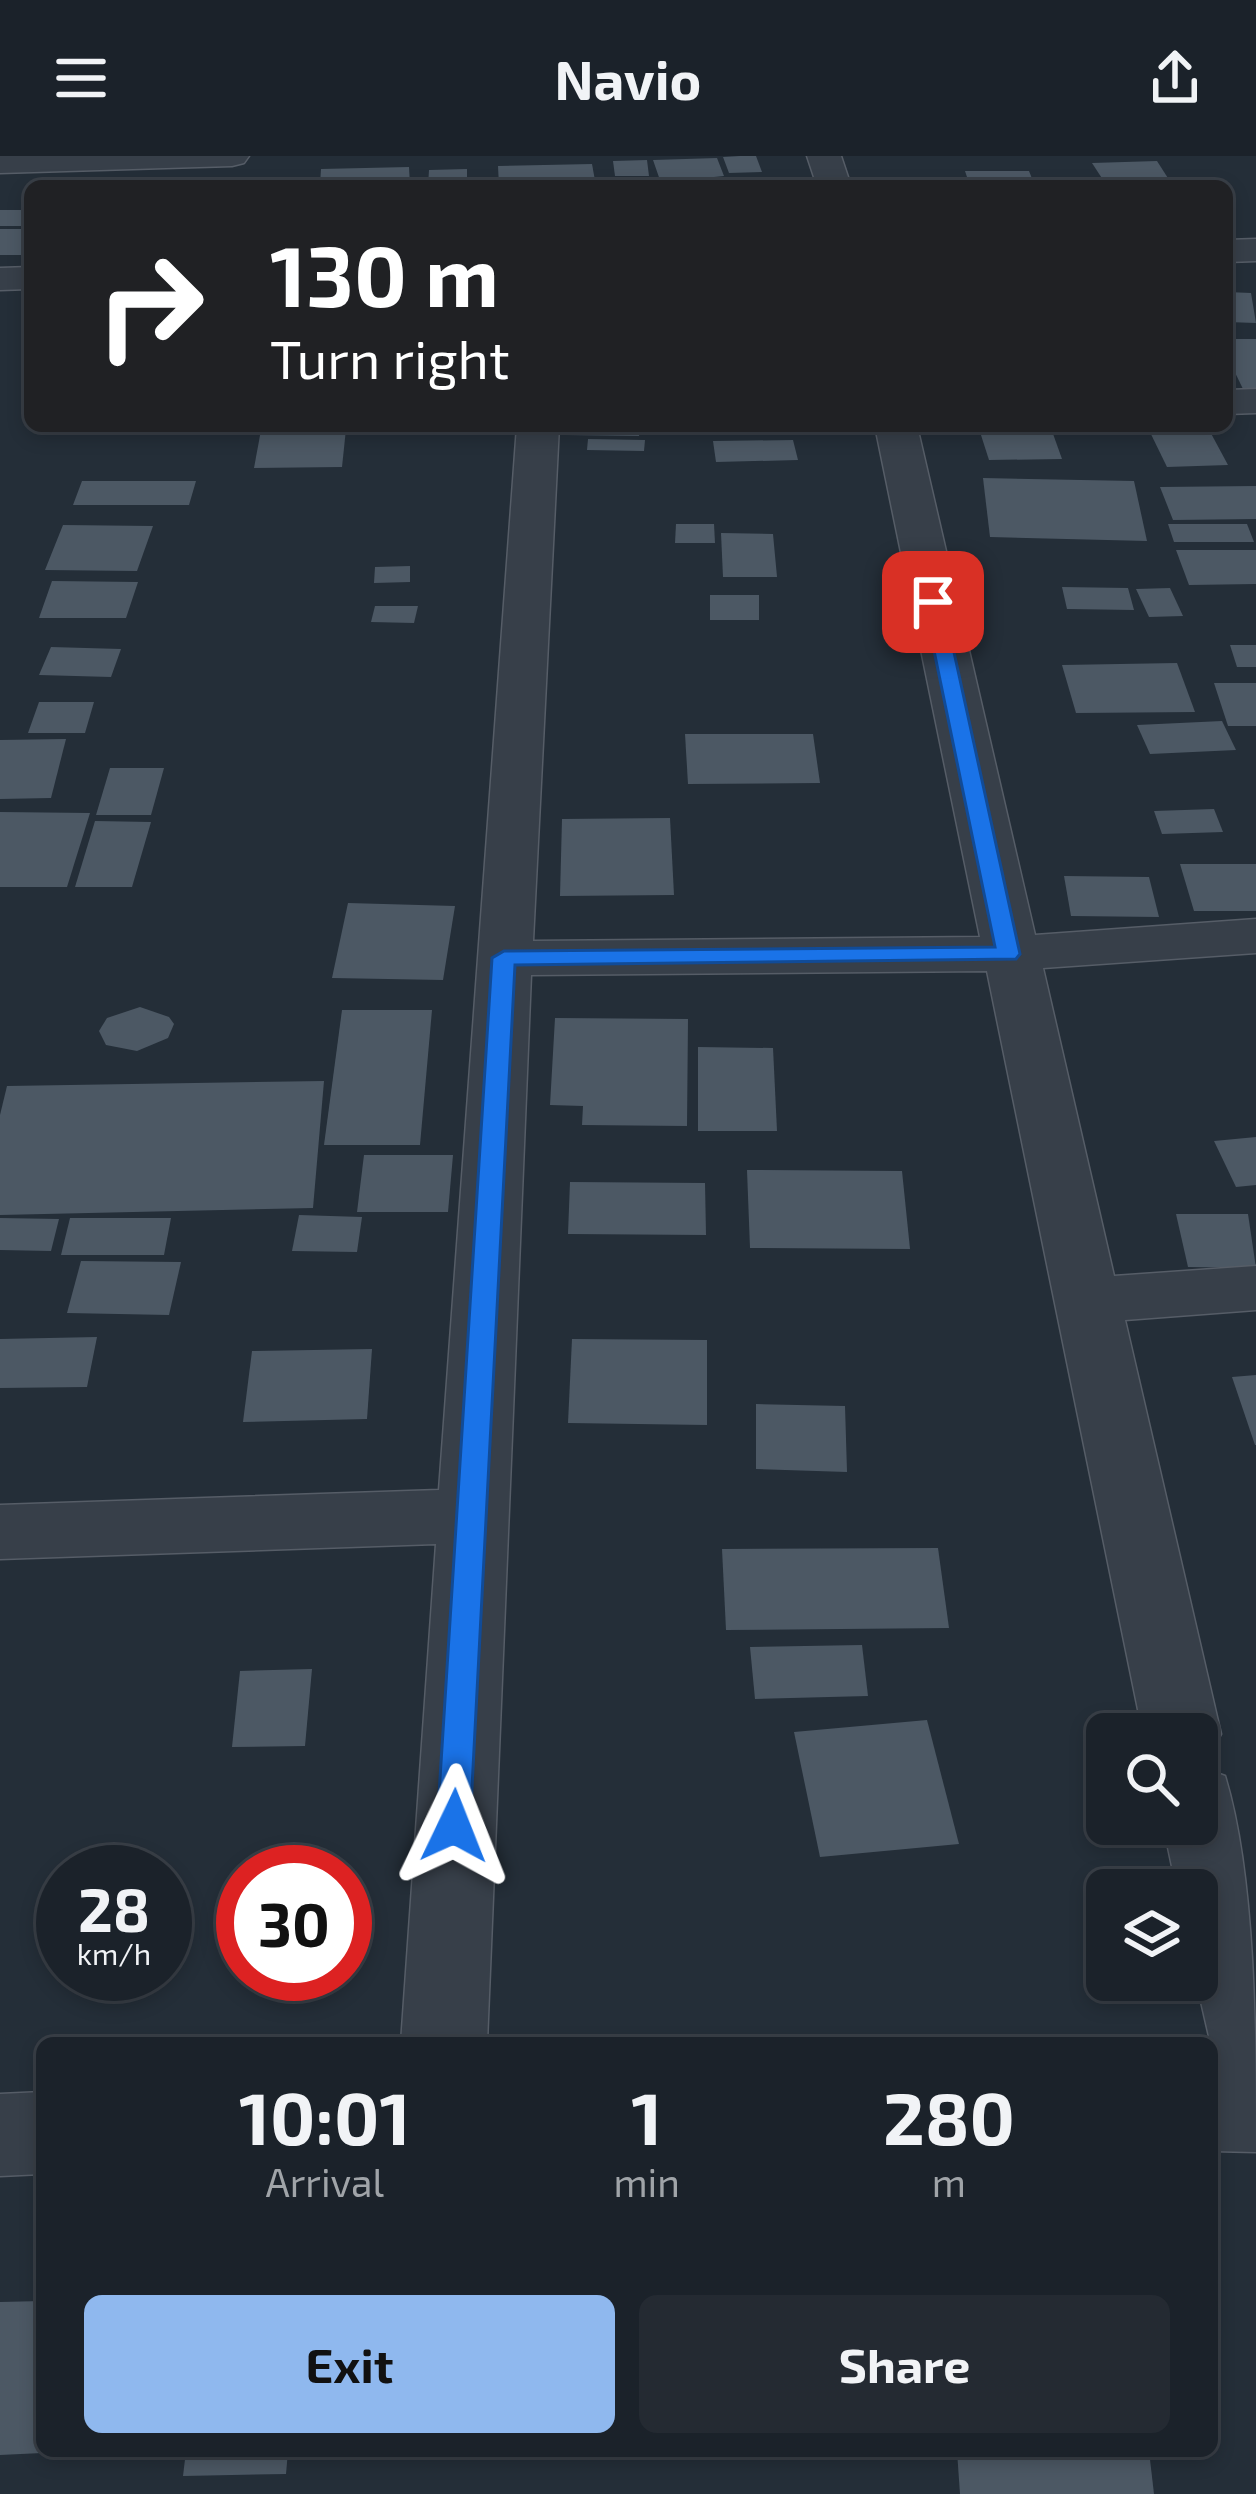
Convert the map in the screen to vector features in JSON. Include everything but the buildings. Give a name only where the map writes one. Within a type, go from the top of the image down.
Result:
[{"type":"street","points":[[15,160],[232,156]]},
{"type":"street","points":[[444,2037],[538,432]]},
{"type":"street","points":[[897,432],[1177,1713]]},
{"type":"street","points":[[504,958],[1008,954],[1256,936]]},
{"type":"street","points":[[1085,1300],[1256,1288]]},
{"type":"street","points":[[0,1532],[471,1516]]},
{"type":"street","points":[[1207,1845],[1256,2062]]},
{"type":"street","points":[[1218,2111],[1256,2111]]},
{"type":"street","points":[[0,2135],[36,2133]]},
{"type":"route","points":[[454,1826],[504,958],[1008,954],[933,602]]}]
